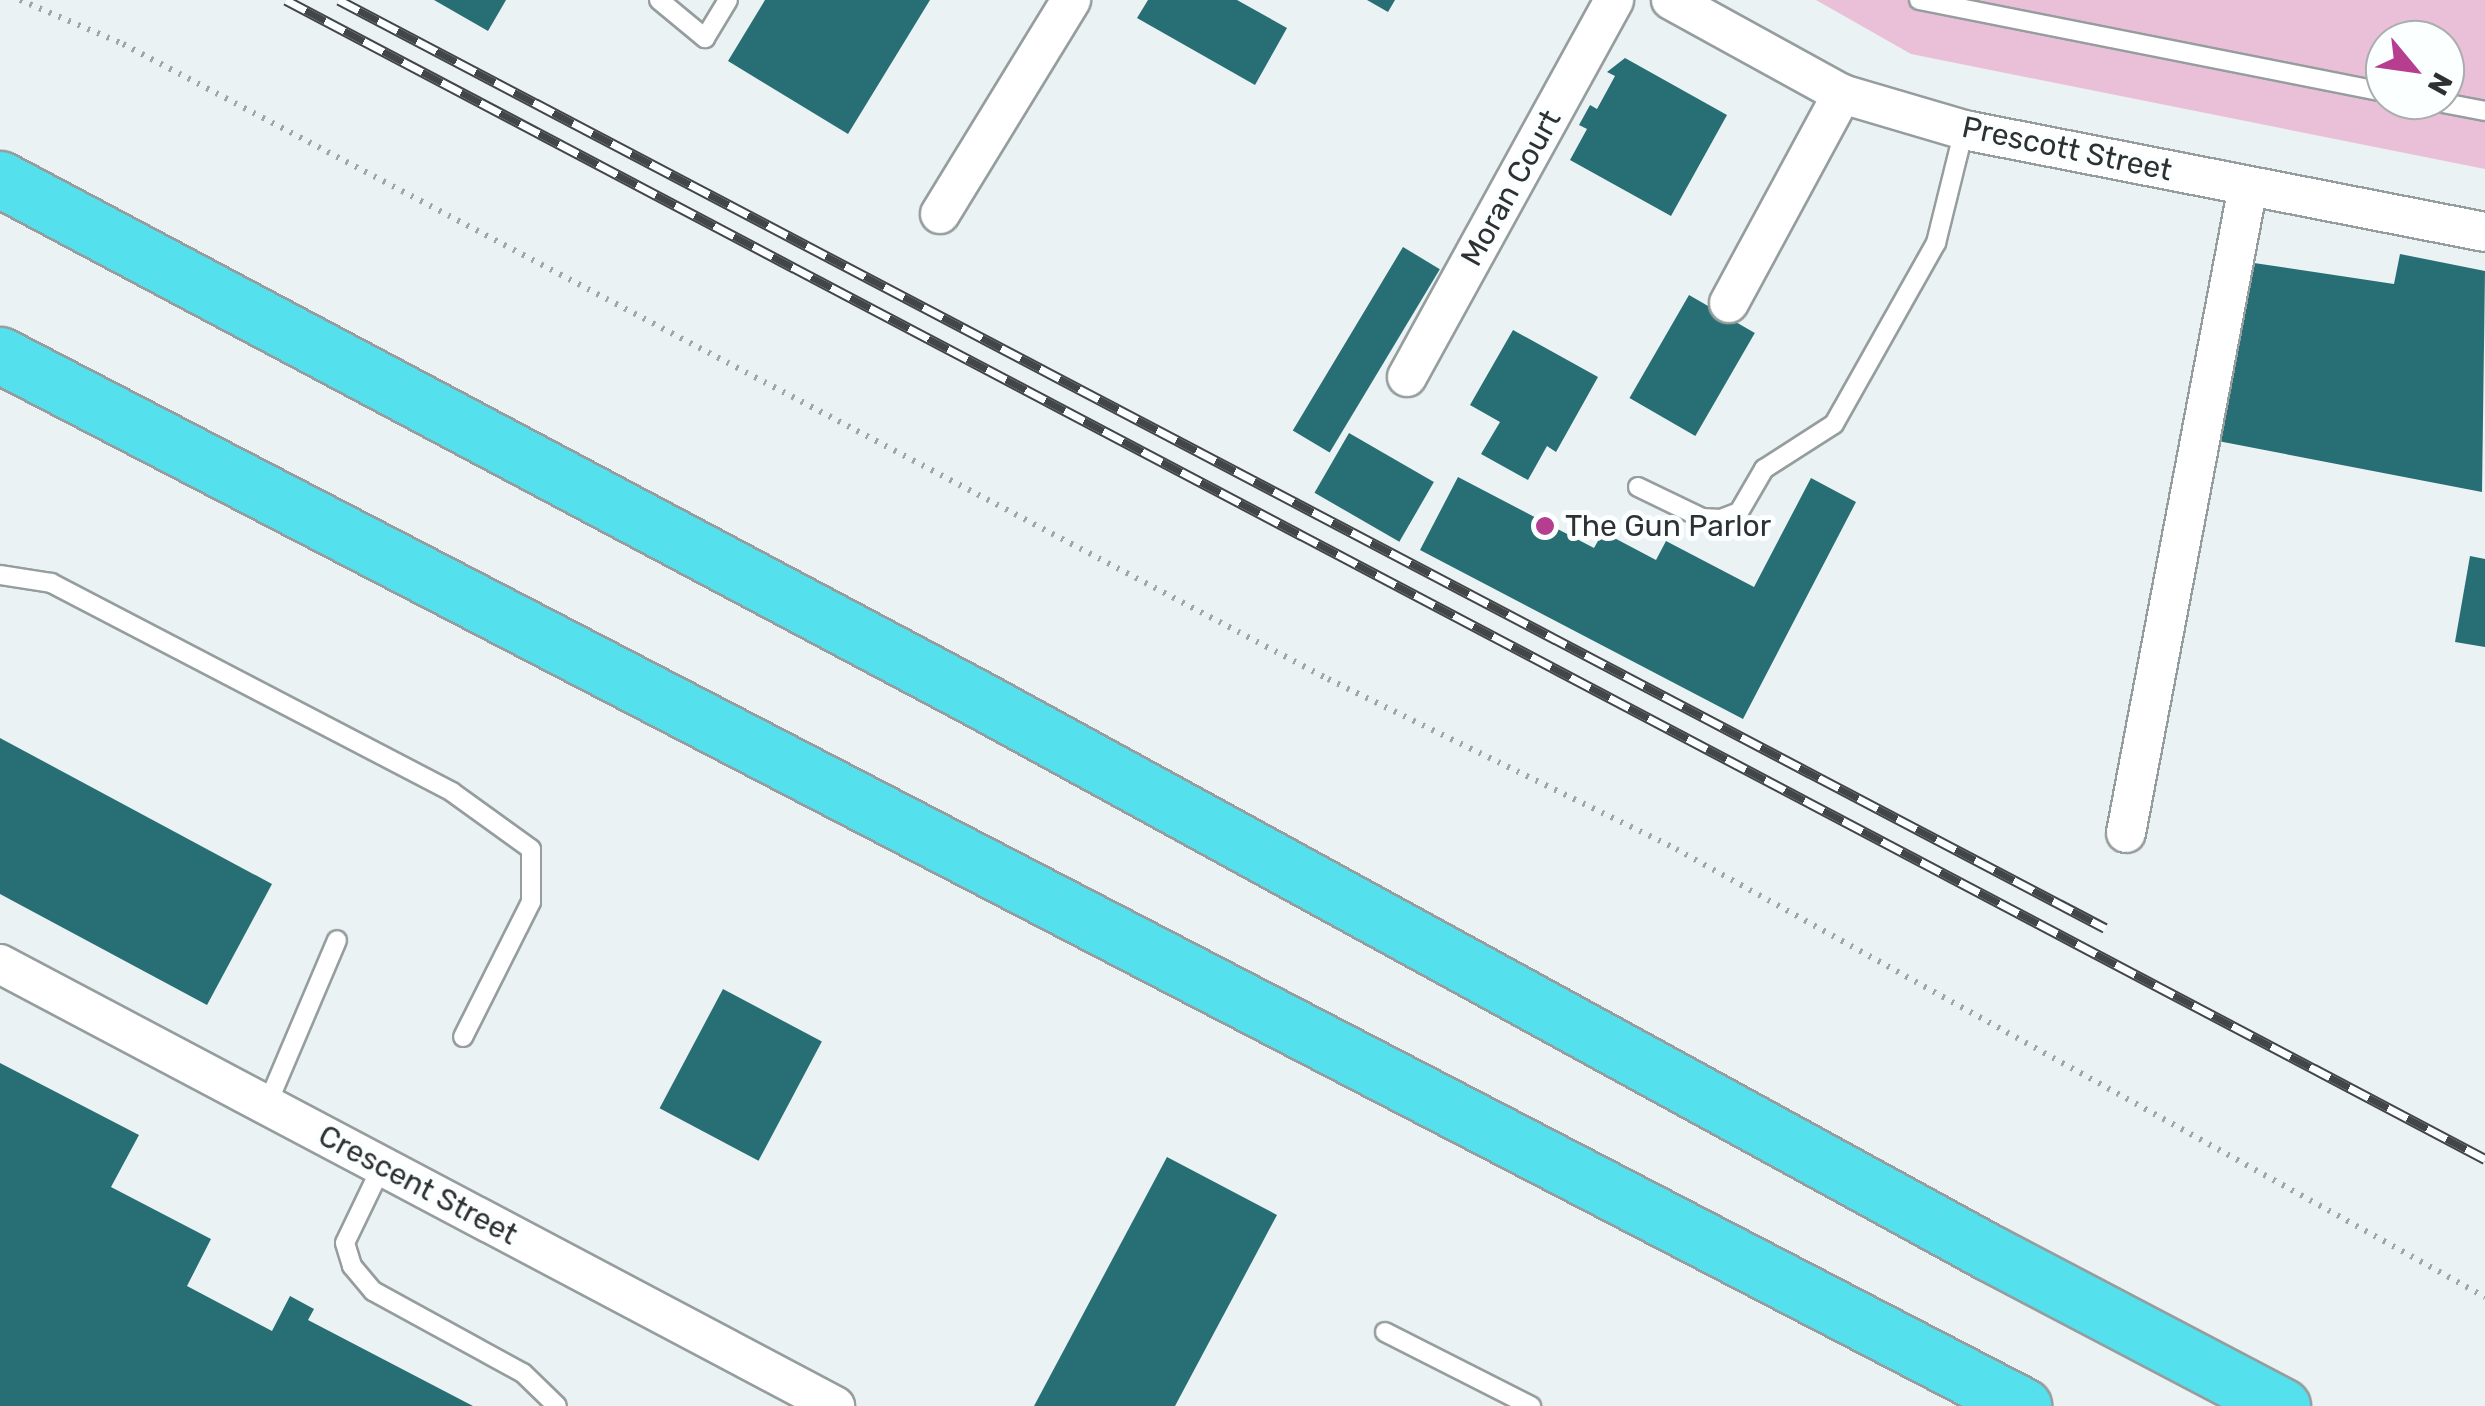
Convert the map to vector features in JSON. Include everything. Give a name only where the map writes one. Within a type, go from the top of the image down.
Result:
[{"type":"highway","points":[[0,178],[984,702],[1990,1254],[2282,1406]]},
{"type":"highway","points":[[0,355],[2022,1406]]},
{"type":"street","points":[[940,214],[1071,0]]},
{"type":"street","name":"Moran Court","points":[[1407,377],[1614,0]]},
{"type":"street","name":"Prescott Street","points":[[1672,0],[1842,94],[1964,130],[2485,232]]},
{"type":"street","points":[[1729,303],[1842,94]]},
{"type":"street","points":[[2126,834],[2248,186]]},
{"type":"street","name":"Crescent Street","points":[[0,964],[835,1406]]},
{"type":"lane","points":[[660,0],[705,38],[728,0]]},
{"type":"lane","points":[[1918,0],[2365,88]]},
{"type":"lane","points":[[1638,488],[1702,518],[1722,520],[1739,512],[1764,469],[1834,424],[1936,243],[1964,130]]},
{"type":"lane","points":[[0,575],[51,583],[452,792],[531,849],[531,902],[463,1036]]},
{"type":"lane","points":[[267,1105],[337,940]]},
{"type":"lane","points":[[382,1166],[345,1243],[352,1266],[374,1291],[524,1373],[557,1406]]},
{"type":"lane","points":[[1385,1332],[1531,1406]]},
{"type":"path","points":[[20,0],[123,44],[1328,679],[1676,848],[2485,1297]]},
{"type":"shaded area","points":[[1816,0],[2485,0],[2485,169],[1911,54]]},
{"type":"building","points":[[434,0],[506,0],[488,31]]},
{"type":"building","points":[[765,0],[930,0],[848,134],[728,61]]},
{"type":"building","points":[[1148,0],[1237,0],[1287,28],[1255,85],[1137,18]]},
{"type":"building","points":[[1367,0],[1395,0],[1388,12]]},
{"type":"building","points":[[1625,58],[1727,115],[1671,216],[1570,160],[1587,129],[1579,125],[1590,105],[1597,109],[1615,76],[1607,72]]},
{"type":"building","points":[[1403,247],[1440,269],[1330,453],[1293,430]]},
{"type":"building","points":[[2400,254],[2485,271],[2482,492],[2218,441],[2254,263],[2394,284]]},
{"type":"building","points":[[1689,295],[1755,333],[1695,436],[1630,398]]},
{"type":"building","points":[[1513,330],[1598,377],[1556,452],[1547,446],[1528,480],[1481,454],[1500,422],[1470,405]]},
{"type":"building","points":[[1349,433],[1434,482],[1399,542],[1314,493]]},
{"type":"building","points":[[1458,477],[1594,548],[1603,532],[1656,560],[1666,541],[1754,587],[1811,478],[1856,502],[1743,719],[1420,550]]},
{"type":"building","points":[[2470,556],[2485,559],[2485,647],[2455,642]]},
{"type":"building","points":[[0,738],[272,884],[207,1005],[0,894]]},
{"type":"building","points":[[723,989],[822,1042],[759,1161],[660,1108]]},
{"type":"building","points":[[0,1063],[139,1135],[111,1187],[211,1239],[187,1286],[272,1331],[290,1296],[314,1309],[308,1320],[473,1406],[0,1406]]},
{"type":"building","points":[[1167,1157],[1277,1215],[1175,1406],[1034,1406]]},
{"type":"railway","points":[[286,0],[2485,1159]]},
{"type":"railway","points":[[339,0],[2105,928]]},
{"type":"place","name":"The Gun Parlor","points":[[1545,526]]}]
